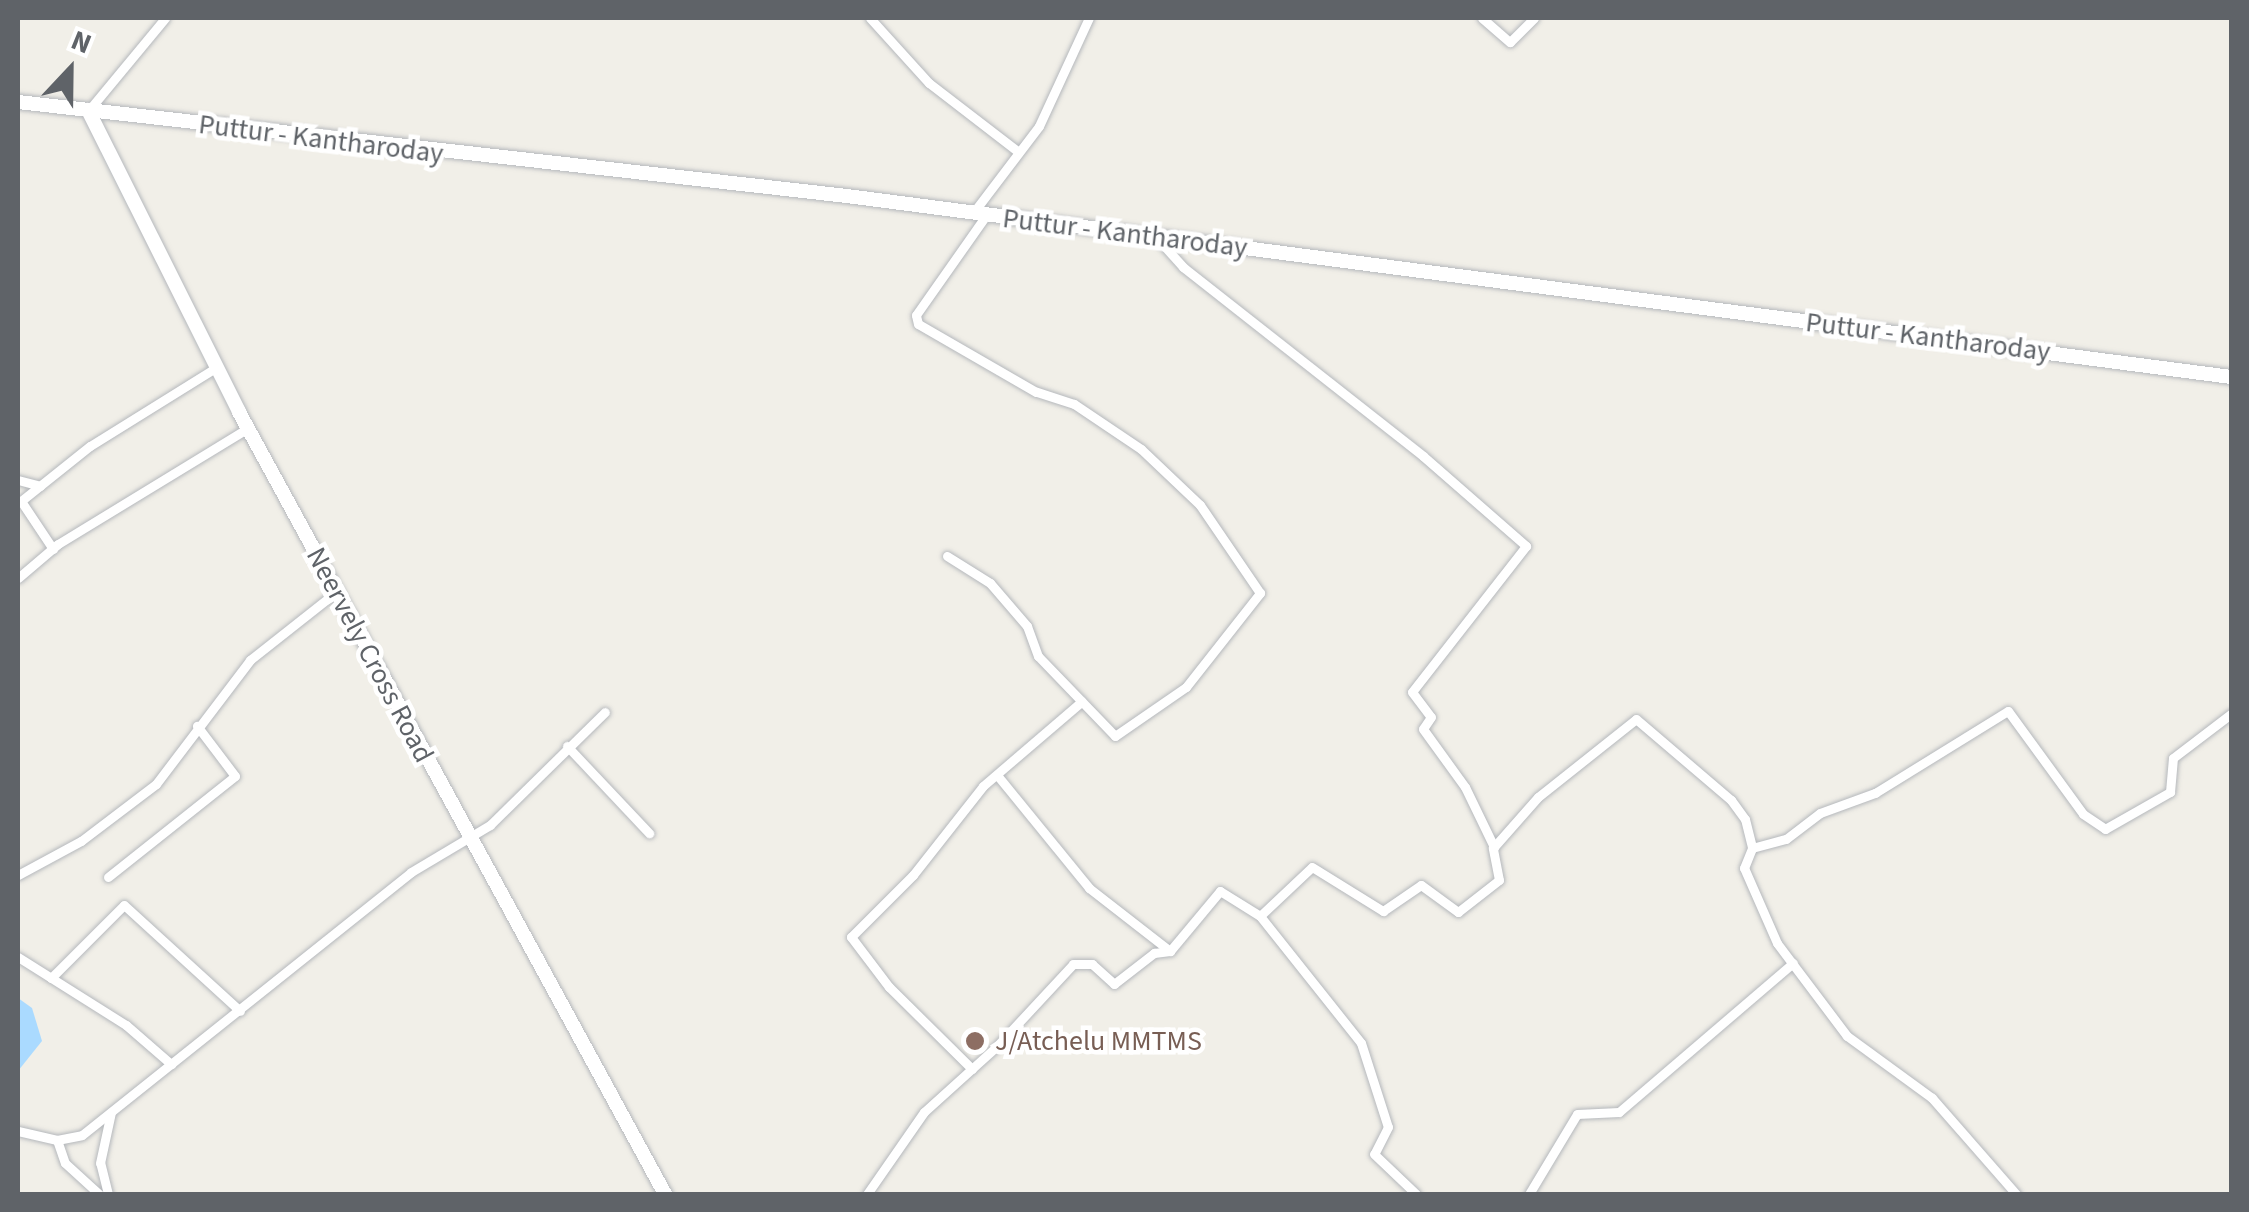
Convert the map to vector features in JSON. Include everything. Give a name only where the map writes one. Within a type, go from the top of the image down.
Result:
[{"type":"main road","name":"Puttur - Kantharoday","points":[[18,102],[980,214],[2232,377]]},
{"type":"main road","name":"Neervely Cross Road","points":[[88,110],[248,428],[665,1194]]},
{"type":"street","points":[[88,110],[165,18]]},
{"type":"street","points":[[870,18],[930,84],[1016,150]]},
{"type":"street","points":[[947,556],[990,583],[1026,626],[1038,656],[1115,736],[1186,687],[1260,593],[1200,505],[1141,449],[1074,404],[1036,392],[918,324],[916,316],[1016,150],[1038,126],[1089,18]]},
{"type":"street","points":[[1482,18],[1510,42],[1534,18]]},
{"type":"street","points":[[1156,236],[1183,267],[1423,456],[1526,546],[1412,692],[1431,717],[1422,730],[1465,787],[1494,846],[1500,880],[1458,912],[1421,886],[1383,911],[1312,867],[1260,916]]},
{"type":"street","points":[[53,549],[20,501],[216,366]]},
{"type":"street","points":[[18,578],[53,549],[248,428]]},
{"type":"street","points":[[18,480],[40,486]]},
{"type":"street","points":[[18,875],[81,840],[156,784],[250,660],[336,592]]},
{"type":"street","points":[[972,1069],[889,988],[852,938],[997,776],[1082,701]]},
{"type":"street","points":[[1752,848],[1786,839],[1820,813],[1875,793],[2008,711],[2084,814],[2105,828],[2170,792],[2172,758],[2232,713]]},
{"type":"street","points":[[18,1130],[57,1140],[82,1135],[411,872],[469,838],[604,712]]},
{"type":"street","points":[[1494,846],[1538,797],[1636,720],[1731,800],[1745,819],[1752,848],[1744,868],[1777,943],[1847,1036],[1932,1098],[2016,1194]]},
{"type":"street","points":[[108,877],[235,776],[197,726]]},
{"type":"street","points":[[566,746],[649,832]]},
{"type":"street","points":[[997,776],[1089,888],[1170,951]]},
{"type":"street","points":[[868,1194],[906,1133],[1080,960],[1114,984],[1154,953],[1170,951],[1220,891],[1260,916],[1361,1043],[1388,1128],[1374,1154],[1416,1194]]},
{"type":"street","points":[[51,978],[124,905],[240,1012]]},
{"type":"street","points":[[18,957],[171,1064]]},
{"type":"street","points":[[1529,1194],[1577,1114],[1619,1112],[1792,963]]},
{"type":"street","points":[[108,1194],[100,1163],[102,1130],[112,1110]]},
{"type":"street","points":[[57,1140],[65,1162],[98,1194]]},
{"type":"water","points":[[18,998],[32,1008],[42,1041],[18,1071]]},
{"type":"place","name":"J/Atchelu MMTMS","points":[[975,1041]]}]
